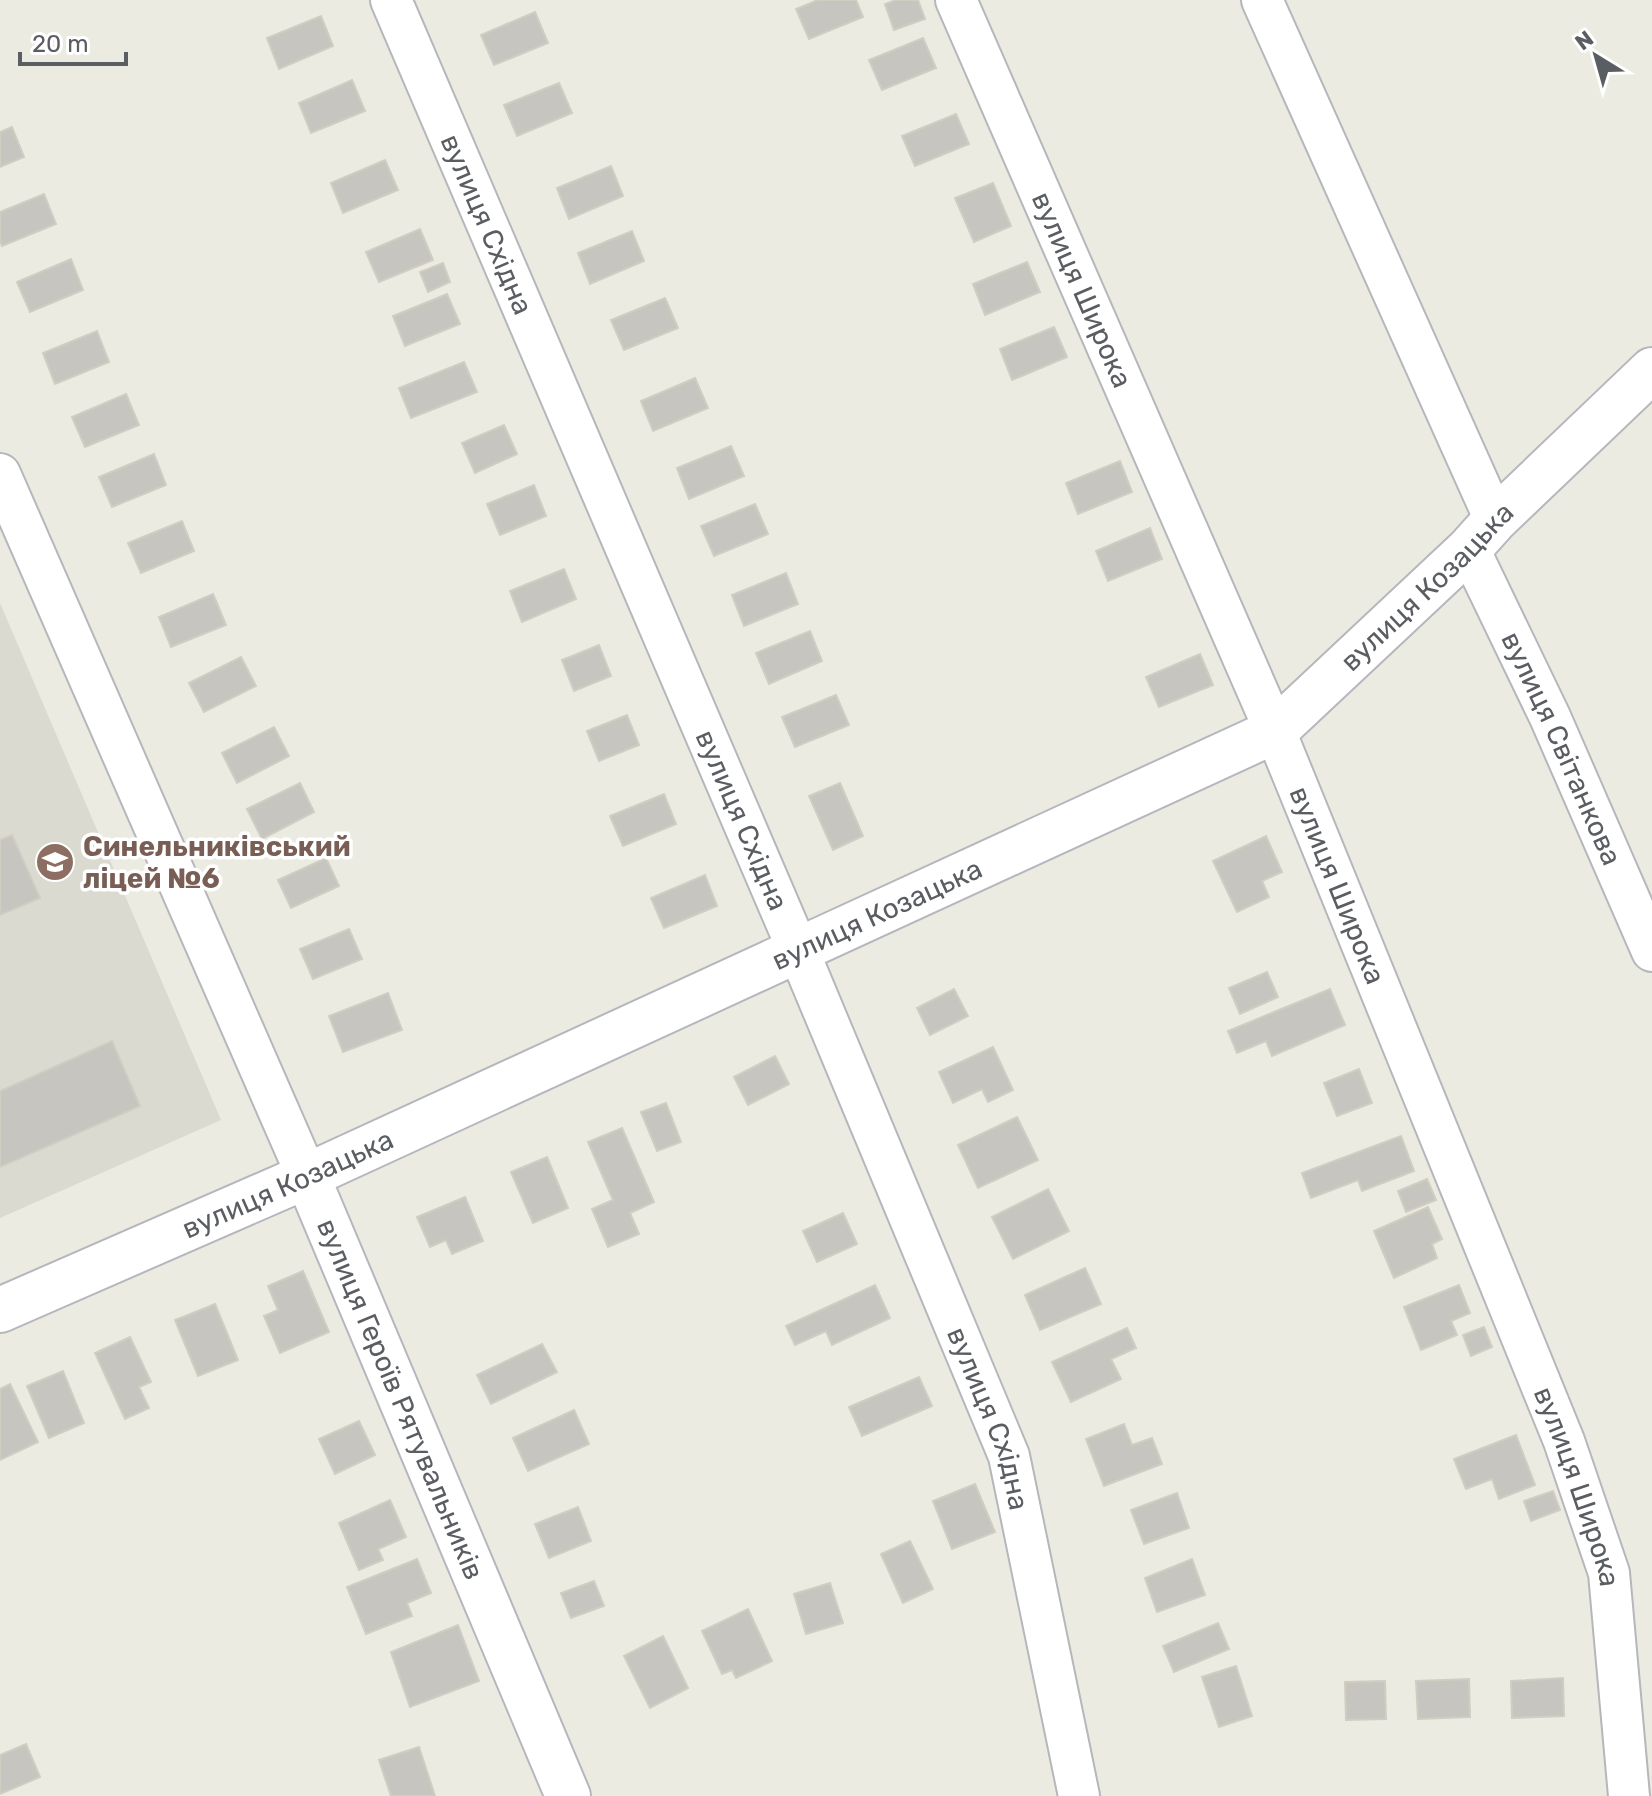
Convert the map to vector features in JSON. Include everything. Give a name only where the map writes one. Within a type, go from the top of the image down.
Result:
[{"type":"street","name":"вулиця Східна","points":[[391,0],[798,950],[1009,1456],[1079,1796]]},
{"type":"street","name":"вулиця Широка","points":[[956,0],[1275,731],[1564,1441],[1609,1573],[1629,1796]]},
{"type":"street","name":"вулиця Світанкова","points":[[1262,0],[1482,534],[1550,717],[1652,951]]},
{"type":"street","name":"вулиця Козацька","points":[[0,1310],[307,1176],[1275,731],[1652,370]]},
{"type":"street","name":"вулиця Героїв Рятувальників","points":[[0,474],[307,1176],[568,1796]]},
{"type":"shaded area","name":"Синельниківський ліцей №6","points":[[0,603],[221,1120],[0,1218]]},
{"type":"building","points":[[818,0],[856,0],[863,17],[809,39],[796,9]]},
{"type":"building","points":[[896,0],[918,0],[925,19],[894,30],[885,4]]},
{"type":"building","points":[[535,12],[548,43],[494,65],[481,35]]},
{"type":"building","points":[[321,16],[333,46],[279,69],[267,38]]},
{"type":"building","points":[[923,38],[936,68],[882,90],[869,60]]},
{"type":"building","points":[[352,80],[365,111],[311,133],[299,103]]},
{"type":"building","points":[[559,83],[572,113],[517,136],[504,105]]},
{"type":"building","points":[[956,114],[969,144],[915,166],[902,136]]},
{"type":"building","points":[[12,127],[24,157],[0,167],[0,132]]},
{"type":"building","points":[[385,160],[398,190],[343,213],[331,183]]},
{"type":"building","points":[[611,166],[623,196],[569,219],[557,188]]},
{"type":"building","points":[[993,183],[1011,226],[974,242],[955,198]]},
{"type":"building","points":[[44,194],[56,224],[2,246],[0,212]]},
{"type":"building","points":[[420,229],[433,260],[379,282],[366,252]]},
{"type":"building","points":[[632,231],[644,261],[590,284],[578,253]]},
{"type":"building","points":[[71,259],[83,290],[30,312],[17,282]]},
{"type":"building","points":[[1027,262],[1040,292],[985,315],[973,284]]},
{"type":"building","points":[[443,263],[450,282],[428,292],[420,272]]},
{"type":"building","points":[[447,294],[460,324],[405,346],[393,316]]},
{"type":"building","points":[[665,298],[678,328],[624,350],[611,320]]},
{"type":"building","points":[[1054,327],[1067,357],[1012,380],[1000,349]]},
{"type":"building","points":[[97,331],[109,362],[55,384],[43,353]]},
{"type":"building","points":[[464,362],[477,392],[411,418],[399,388]]},
{"type":"building","points":[[695,378],[708,408],[653,431],[641,401]]},
{"type":"building","points":[[126,394],[139,425],[85,447],[72,417]]},
{"type":"building","points":[[504,425],[517,454],[475,473],[462,443]]},
{"type":"building","points":[[731,446],[744,476],[689,499],[677,468]]},
{"type":"building","points":[[154,454],[166,485],[112,507],[99,477]]},
{"type":"building","points":[[1120,461],[1132,492],[1078,514],[1066,483]]},
{"type":"building","points":[[534,485],[546,516],[500,535],[487,504]]},
{"type":"building","points":[[755,504],[768,534],[714,556],[701,526]]},
{"type":"building","points":[[182,521],[194,551],[141,573],[128,543]]},
{"type":"building","points":[[1150,528],[1162,559],[1108,581],[1096,551]]},
{"type":"building","points":[[564,569],[576,599],[522,622],[510,591]]},
{"type":"building","points":[[786,573],[798,604],[744,626],[732,595]]},
{"type":"building","points":[[213,594],[226,625],[171,647],[159,617]]},
{"type":"building","points":[[810,631],[822,661],[769,684],[756,653]]},
{"type":"building","points":[[599,645],[611,676],[574,691],[562,660]]},
{"type":"building","points":[[1200,654],[1213,685],[1159,707],[1146,677]]},
{"type":"building","points":[[241,657],[256,686],[204,712],[189,683]]},
{"type":"building","points":[[836,695],[849,725],[795,747],[782,717]]},
{"type":"building","points":[[627,715],[639,745],[599,761],[587,731]]},
{"type":"building","points":[[274,727],[289,756],[237,783],[222,753]]},
{"type":"building","points":[[300,783],[314,812],[262,839],[247,809]]},
{"type":"building","points":[[840,783],[863,836],[833,850],[809,796]]},
{"type":"building","points":[[664,794],[676,824],[623,846],[610,816]]},
{"type":"building","points":[[12,835],[40,898],[0,915],[0,840]]},
{"type":"building","points":[[1266,836],[1282,872],[1262,881],[1269,897],[1237,912],[1213,861]]},
{"type":"building","points":[[326,858],[339,886],[291,908],[278,880]]},
{"type":"building","points":[[705,875],[717,906],[664,928],[651,898]]},
{"type":"building","points":[[349,929],[362,959],[313,979],[300,949]]},
{"type":"building","points":[[1267,972],[1278,997],[1240,1014],[1229,988]]},
{"type":"building","points":[[954,989],[968,1016],[930,1035],[917,1008]]},
{"type":"building","points":[[1330,989],[1345,1025],[1272,1056],[1266,1041],[1237,1053],[1228,1031]]},
{"type":"building","points":[[388,993],[402,1030],[343,1052],[329,1016]]},
{"type":"building","points":[[112,1041],[140,1106],[0,1167],[0,1091]]},
{"type":"building","points":[[993,1047],[1013,1090],[988,1102],[982,1089],[953,1103],[939,1072]]},
{"type":"building","points":[[775,1056],[789,1084],[748,1105],[734,1077]]},
{"type":"building","points":[[1359,1069],[1372,1103],[1337,1116],[1324,1083]]},
{"type":"building","points":[[666,1103],[681,1142],[657,1151],[641,1112]]},
{"type":"building","points":[[1017,1117],[1038,1160],[978,1188],[958,1145]]},
{"type":"building","points":[[622,1128],[654,1202],[630,1213],[639,1234],[608,1247],[592,1209],[613,1200],[588,1142]]},
{"type":"building","points":[[1401,1136],[1414,1171],[1362,1191],[1358,1180],[1311,1198],[1302,1173]]},
{"type":"building","points":[[547,1157],[568,1208],[533,1223],[511,1172]]},
{"type":"building","points":[[1427,1179],[1436,1200],[1406,1212],[1398,1191]]},
{"type":"building","points":[[1048,1189],[1069,1231],[1013,1259],[992,1217]]},
{"type":"building","points":[[465,1197],[483,1241],[452,1254],[446,1240],[430,1247],[417,1217]]},
{"type":"building","points":[[1428,1207],[1442,1239],[1432,1244],[1437,1258],[1394,1278],[1374,1231]]},
{"type":"building","points":[[843,1213],[857,1244],[817,1262],[803,1231]]},
{"type":"building","points":[[1085,1268],[1101,1304],[1040,1330],[1025,1295]]},
{"type":"building","points":[[303,1271],[329,1332],[280,1353],[264,1316],[278,1310],[268,1286]]},
{"type":"building","points":[[875,1285],[890,1318],[832,1345],[826,1331],[795,1345],[786,1326]]},
{"type":"building","points":[[1459,1285],[1470,1313],[1451,1321],[1457,1335],[1421,1350],[1404,1307]]},
{"type":"building","points":[[215,1304],[238,1360],[198,1376],[175,1320]]},
{"type":"building","points":[[1484,1327],[1492,1347],[1471,1356],[1463,1335]]},
{"type":"building","points":[[1127,1328],[1136,1348],[1111,1359],[1121,1379],[1071,1402],[1052,1362]]},
{"type":"building","points":[[130,1337],[151,1382],[139,1387],[149,1408],[125,1419],[95,1353]]},
{"type":"building","points":[[542,1344],[557,1372],[491,1404],[477,1375]]},
{"type":"building","points":[[63,1371],[84,1423],[49,1438],[27,1386]]},
{"type":"building","points":[[919,1377],[932,1406],[862,1436],[849,1407]]},
{"type":"building","points":[[10,1384],[38,1442],[0,1460],[0,1389]]},
{"type":"building","points":[[574,1410],[589,1444],[528,1471],[513,1438]]},
{"type":"building","points":[[359,1421],[375,1455],[335,1474],[319,1439]]},
{"type":"building","points":[[1124,1424],[1132,1445],[1152,1438],[1162,1464],[1104,1486],[1086,1439]]},
{"type":"building","points":[[1516,1435],[1535,1485],[1499,1499],[1492,1479],[1466,1489],[1454,1459]]},
{"type":"building","points":[[975,1484],[995,1532],[952,1549],[933,1501]]},
{"type":"building","points":[[1553,1491],[1560,1510],[1531,1521],[1524,1501]]},
{"type":"building","points":[[1177,1493],[1189,1528],[1144,1544],[1131,1510]]},
{"type":"building","points":[[390,1500],[406,1537],[378,1549],[383,1560],[359,1570],[339,1523]]},
{"type":"building","points":[[578,1507],[591,1541],[549,1558],[535,1524]]},
{"type":"building","points":[[910,1541],[933,1589],[903,1603],[881,1554]]},
{"type":"building","points":[[417,1559],[431,1593],[407,1603],[412,1616],[366,1634],[347,1587]]},
{"type":"building","points":[[1192,1559],[1205,1595],[1157,1612],[1145,1578]]},
{"type":"building","points":[[594,1581],[604,1606],[571,1618],[561,1593]]},
{"type":"building","points":[[830,1583],[843,1623],[806,1634],[794,1594]]},
{"type":"building","points":[[748,1609],[772,1661],[736,1678],[732,1670],[722,1674],[702,1631]]},
{"type":"building","points":[[1218,1623],[1229,1649],[1174,1672],[1163,1646]]},
{"type":"building","points":[[458,1625],[479,1681],[410,1707],[391,1652]]},
{"type":"building","points":[[663,1636],[688,1688],[650,1708],[624,1656]]},
{"type":"building","points":[[1236,1666],[1252,1716],[1219,1727],[1202,1677]]},
{"type":"building","points":[[1563,1678],[1564,1716],[1512,1718],[1511,1681]]},
{"type":"building","points":[[1469,1679],[1470,1717],[1418,1719],[1416,1681]]},
{"type":"building","points":[[1385,1681],[1386,1719],[1346,1720],[1345,1682]]},
{"type":"building","points":[[26,1744],[40,1777],[0,1794],[0,1755]]},
{"type":"building","points":[[419,1747],[435,1796],[391,1796],[379,1760]]},
{"type":"place","name":"Синельниківський ліцей №6","points":[[55,862]]}]
